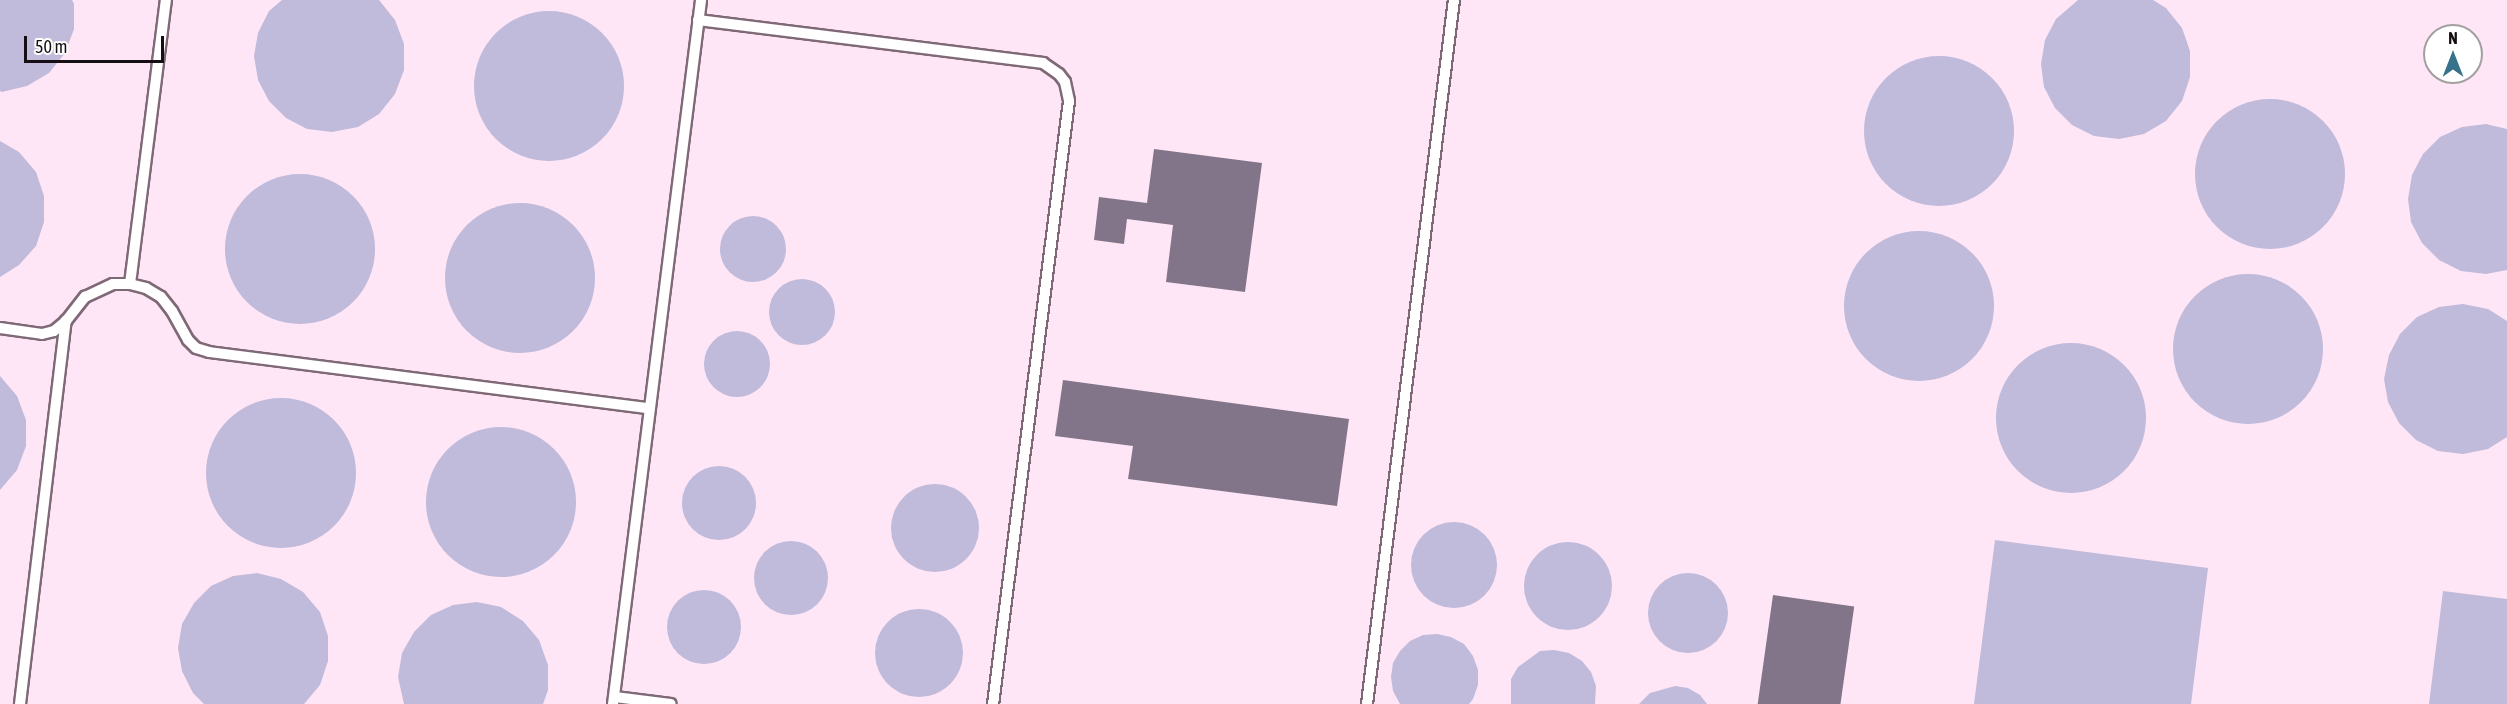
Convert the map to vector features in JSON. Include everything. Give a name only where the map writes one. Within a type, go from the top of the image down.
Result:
[{"type":"lane","points":[[130,284],[166,0]]},
{"type":"lane","points":[[670,704],[614,700],[701,0]]},
{"type":"lane","points":[[1367,704],[1454,0]]},
{"type":"lane","points":[[698,20],[1043,63],[1059,74],[1065,82],[1069,101],[993,704]]},
{"type":"lane","points":[[0,328],[42,334],[54,331],[66,321],[85,297],[113,284],[130,284],[146,288],[161,297],[172,311],[188,340],[196,348],[209,352],[649,408]]},
{"type":"lane","points":[[20,704],[66,321]]},
{"type":"shaded area","points":[[0,0],[72,0],[74,4],[74,29],[65,53],[49,73],[27,86],[2,92],[0,91]]},
{"type":"shaded area","points":[[282,0],[379,0],[395,20],[404,44],[404,70],[395,94],[379,114],[358,127],[332,132],[307,129],[286,118],[269,101],[258,80],[254,56],[258,33],[269,11]]},
{"type":"shaded area","points":[[2078,0],[2153,0],[2166,8],[2182,28],[2190,51],[2190,77],[2182,101],[2166,121],[2144,134],[2119,139],[2094,136],[2072,125],[2055,108],[2044,87],[2041,64],[2045,40],[2056,19]]},
{"type":"shaded area","points":[[549,11],[578,17],[602,33],[618,57],[624,86],[618,115],[602,139],[578,155],[549,161],[520,155],[496,139],[480,115],[474,86],[480,57],[496,33],[520,17]]},
{"type":"shaded area","points":[[1939,56],[1968,62],[1992,78],[2008,102],[2014,131],[2008,160],[1992,184],[1968,200],[1939,206],[1910,200],[1886,184],[1870,160],[1864,131],[1870,102],[1886,78],[1910,62]]},
{"type":"shaded area","points":[[2270,99],[2299,105],[2323,121],[2339,145],[2345,174],[2339,203],[2323,227],[2299,243],[2270,249],[2241,243],[2217,227],[2201,203],[2195,174],[2201,145],[2217,121],[2241,105]]},
{"type":"shaded area","points":[[2486,124],[2507,129],[2507,270],[2486,274],[2461,271],[2439,260],[2422,243],[2411,222],[2408,199],[2412,175],[2423,154],[2440,137],[2462,127]]},
{"type":"shaded area","points":[[0,141],[19,152],[36,172],[44,196],[44,222],[36,246],[19,265],[0,277]]},
{"type":"shaded area","points":[[300,174],[329,180],[353,196],[369,220],[375,249],[369,278],[353,302],[329,318],[300,324],[271,318],[247,302],[231,278],[225,249],[231,220],[247,196],[271,180]]},
{"type":"shaded area","points":[[520,203],[549,209],[573,225],[589,249],[595,278],[589,307],[573,331],[549,347],[520,353],[491,347],[467,331],[451,307],[445,278],[451,249],[467,225],[491,209]]},
{"type":"shaded area","points":[[753,216],[765,219],[776,226],[783,237],[786,249],[783,261],[776,272],[765,279],[753,282],[741,279],[730,272],[723,261],[720,249],[723,237],[730,226],[741,219]]},
{"type":"shaded area","points":[[1919,231],[1948,237],[1972,253],[1988,277],[1994,306],[1988,335],[1972,359],[1948,375],[1919,381],[1890,375],[1866,359],[1850,335],[1844,306],[1850,277],[1866,253],[1890,237]]},
{"type":"shaded area","points":[[2248,274],[2277,280],[2301,296],[2317,320],[2323,349],[2317,378],[2301,402],[2277,418],[2248,424],[2219,418],[2195,402],[2179,378],[2173,349],[2179,320],[2195,296],[2219,280]]},
{"type":"shaded area","points":[[802,279],[814,282],[825,289],[832,300],[835,312],[832,324],[825,335],[814,342],[802,345],[790,342],[779,335],[772,324],[769,312],[772,300],[779,289],[790,282]]},
{"type":"shaded area","points":[[2463,304],[2488,309],[2507,321],[2507,437],[2488,449],[2463,454],[2438,451],[2416,440],[2399,423],[2388,402],[2384,379],[2389,355],[2400,334],[2417,317],[2439,307]]},
{"type":"shaded area","points":[[737,331],[749,334],[760,341],[767,352],[770,364],[767,376],[760,387],[749,394],[737,397],[725,394],[714,387],[707,376],[704,364],[707,352],[714,341],[725,334]]},
{"type":"shaded area","points":[[2071,343],[2100,349],[2124,365],[2140,389],[2146,418],[2140,447],[2124,471],[2100,487],[2071,493],[2042,487],[2018,471],[2002,447],[1996,418],[2002,389],[2018,365],[2042,349]]},
{"type":"shaded area","points":[[0,376],[17,396],[26,420],[26,446],[17,470],[0,490]]},
{"type":"shaded area","points":[[281,398],[310,404],[334,420],[350,444],[356,473],[350,502],[334,526],[310,542],[281,548],[252,542],[228,526],[212,502],[206,473],[212,444],[228,420],[252,404]]},
{"type":"shaded area","points":[[501,427],[530,433],[554,449],[570,473],[576,502],[570,531],[554,555],[530,571],[501,577],[472,571],[448,555],[432,531],[426,502],[432,473],[448,449],[472,433]]},
{"type":"shaded area","points":[[712,466],[726,466],[740,472],[750,482],[756,496],[756,510],[750,524],[740,534],[726,540],[712,540],[698,534],[688,524],[682,510],[682,496],[688,482],[698,472]]},
{"type":"shaded area","points":[[935,484],[952,487],[966,497],[976,511],[979,528],[976,545],[966,559],[952,569],[935,572],[918,569],[904,559],[894,545],[891,528],[894,511],[904,497],[918,487]]},
{"type":"shaded area","points":[[1446,522],[1462,522],[1485,534],[1494,548],[1497,565],[1494,582],[1485,596],[1462,608],[1446,608],[1430,601],[1418,589],[1411,573],[1411,557],[1418,541],[1430,529]]},
{"type":"shaded area","points":[[1995,540],[2208,568],[2191,704],[1974,704]]},
{"type":"shaded area","points":[[784,541],[798,541],[812,547],[822,557],[828,571],[828,585],[822,599],[812,609],[798,615],[784,615],[770,609],[760,599],[754,585],[754,571],[760,557],[770,547]]},
{"type":"shaded area","points":[[1568,542],[1585,546],[1599,555],[1608,569],[1612,586],[1608,603],[1599,617],[1585,626],[1568,630],[1551,626],[1537,617],[1528,603],[1524,586],[1528,569],[1537,555],[1551,546]]},
{"type":"shaded area","points":[[257,573],[281,579],[303,592],[320,612],[328,636],[328,661],[320,685],[304,704],[204,704],[193,693],[182,671],[178,648],[182,624],[194,603],[211,586],[233,576]]},
{"type":"shaded area","points":[[1688,573],[1703,576],[1716,585],[1725,598],[1728,613],[1725,628],[1716,641],[1703,650],[1688,653],[1673,650],[1660,641],[1651,628],[1648,613],[1651,598],[1660,585],[1673,576]]},
{"type":"shaded area","points":[[697,590],[711,590],[725,596],[735,606],[741,620],[741,634],[735,648],[725,658],[711,664],[697,664],[683,658],[673,648],[667,634],[667,620],[673,606],[683,596]]},
{"type":"shaded area","points":[[2443,591],[2507,599],[2507,704],[2429,704]]},
{"type":"shaded area","points":[[477,602],[501,607],[523,621],[539,640],[548,665],[548,690],[543,704],[404,704],[398,677],[402,653],[414,632],[431,615],[453,605]]},
{"type":"shaded area","points":[[919,609],[936,612],[950,622],[960,636],[963,653],[960,670],[950,684],[936,694],[919,697],[902,694],[888,684],[878,670],[875,653],[878,636],[888,622],[902,612]]},
{"type":"shaded area","points":[[1437,634],[1451,637],[1464,644],[1473,656],[1478,670],[1478,685],[1473,699],[1469,704],[1400,704],[1393,691],[1391,677],[1393,663],[1410,641],[1423,635]]},
{"type":"shaded area","points":[[1554,650],[1569,653],[1582,661],[1591,672],[1596,686],[1595,704],[1511,704],[1511,679],[1518,667],[1540,651]]},
{"type":"shaded area","points":[[1675,686],[1688,688],[1700,695],[1707,704],[1639,704],[1650,693]]},
{"type":"building","points":[[1154,149],[1262,163],[1245,292],[1166,282],[1173,225],[1127,219],[1124,244],[1094,240],[1099,197],[1147,203]]},
{"type":"building","points":[[1063,380],[1349,419],[1337,506],[1128,479],[1133,446],[1055,436]]},
{"type":"building","points":[[1773,595],[1854,606],[1840,704],[1758,704]]}]
